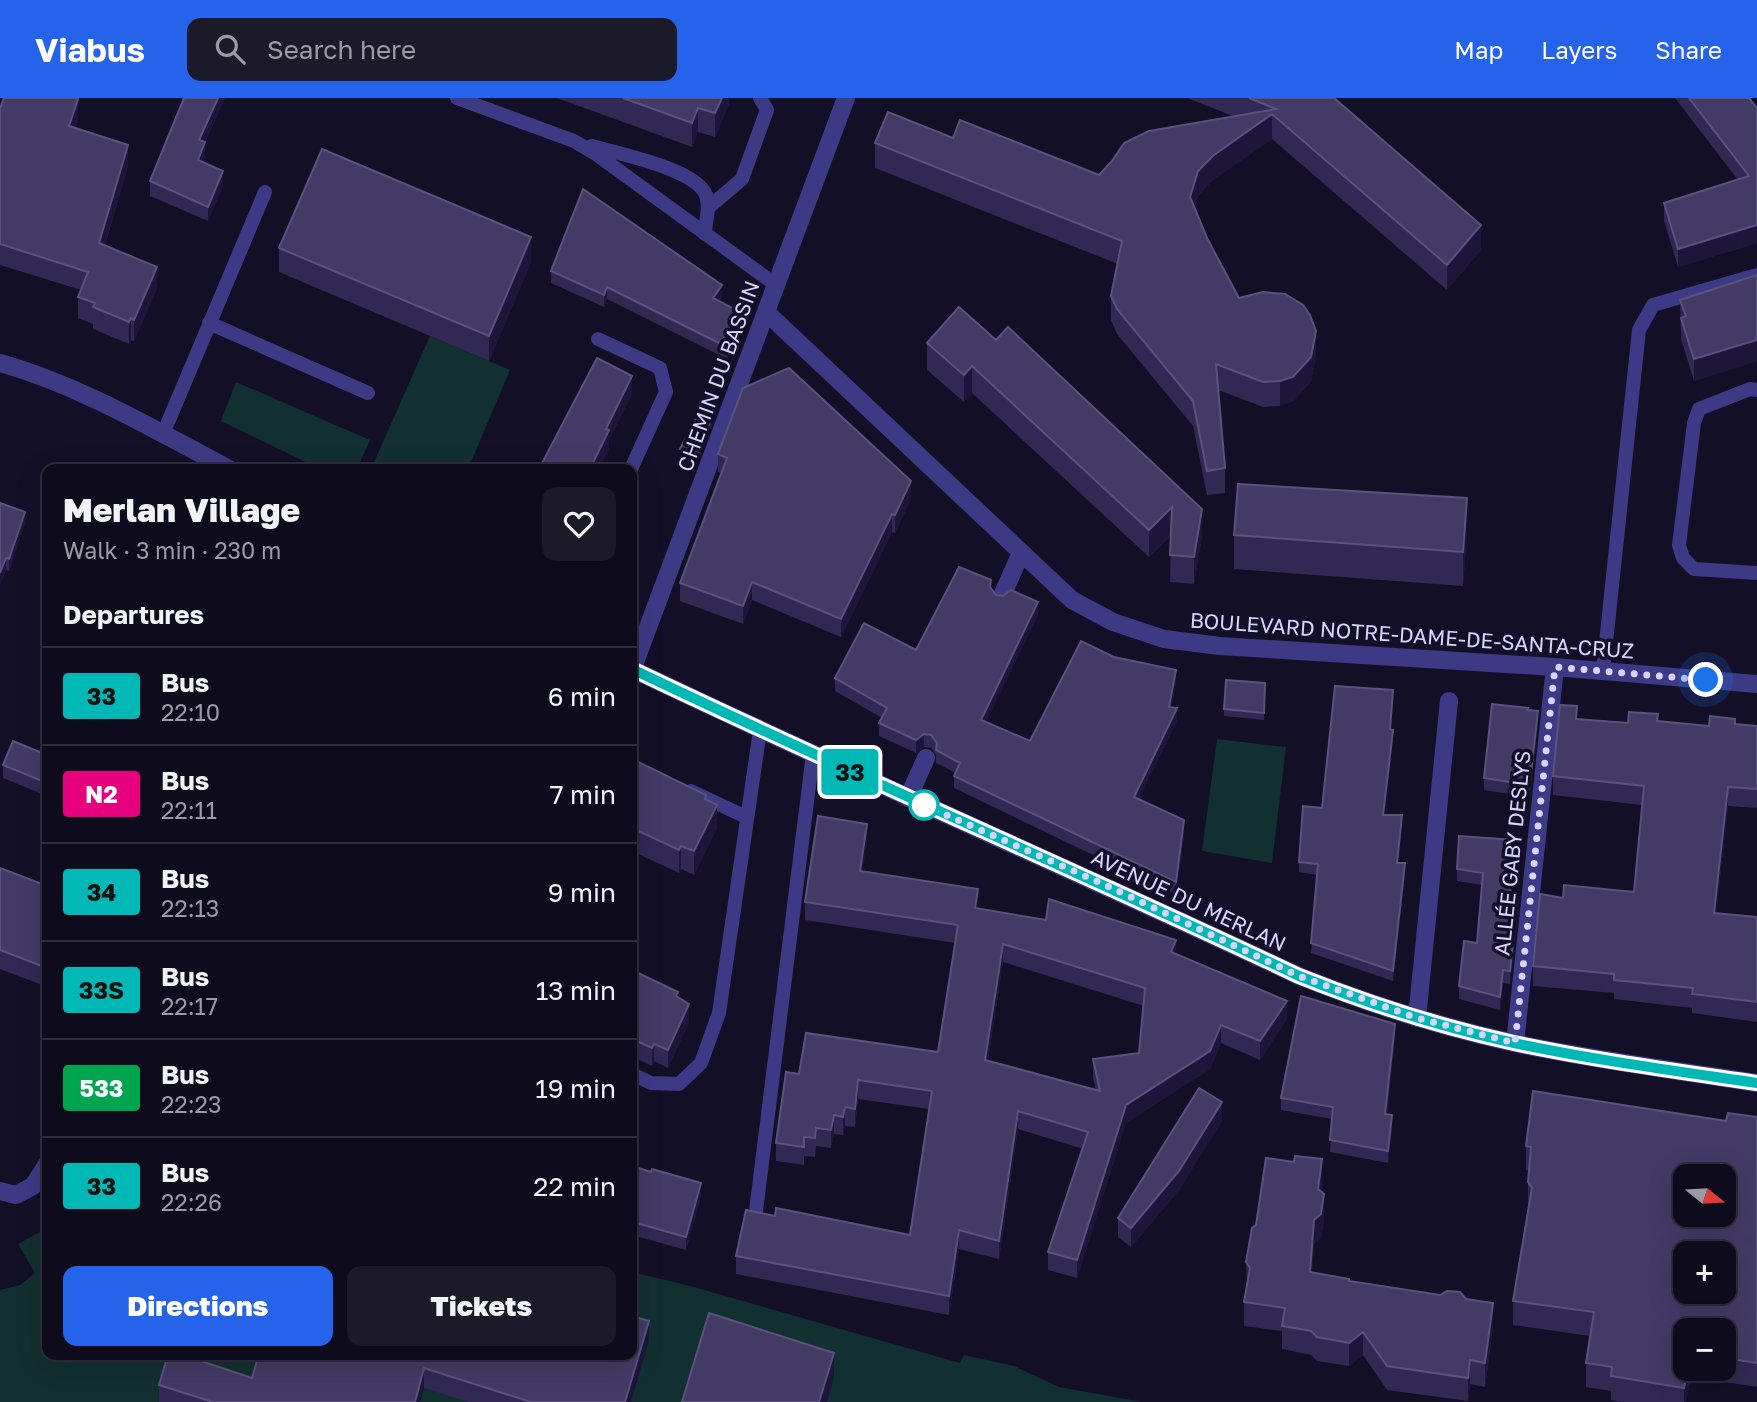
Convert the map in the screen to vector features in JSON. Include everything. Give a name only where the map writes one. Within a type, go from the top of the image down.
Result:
[{"type":"street","name":"CHEMIN DU BASSIN","points":[[637,656],[846,98]]},
{"type":"street","name":"BOULEVARD NOTRE-DAME-DE-SANTA-CRUZ","points":[[766,312],[1072,600],[1112,622],[1164,639],[1220,646],[1555,667],[1757,684]]},
{"type":"street","points":[[0,363],[65,387],[219,464]]},
{"type":"street","points":[[1001,598],[1021,553]]},
{"type":"street","name":"ALLÉE GABY DESLYS","points":[[1515,1043],[1555,667]]},
{"type":"street","name":"AVENUE DU MERLAN","points":[[637,671],[1299,976],[1417,1018],[1515,1043],[1757,1083]]},
{"type":"street","points":[[1417,1018],[1449,701]]},
{"type":"street","points":[[908,798],[926,758]]},
{"type":"street","points":[[0,1191],[16,1195],[33,1185],[42,1172]]},
{"type":"lane","points":[[457,98],[574,141],[680,173],[703,187],[708,199],[705,233]]},
{"type":"lane","points":[[708,208],[741,179],[748,166],[767,110],[760,98]]},
{"type":"lane","points":[[574,141],[596,154],[776,285]]},
{"type":"lane","points":[[163,435],[265,192]]},
{"type":"lane","points":[[1603,671],[1639,330],[1653,305],[1757,275]]},
{"type":"lane","points":[[209,323],[368,393]]},
{"type":"lane","points":[[598,339],[660,368],[666,392],[633,464]]},
{"type":"lane","points":[[1757,390],[1750,389],[1699,409],[1694,423],[1679,545],[1683,558],[1694,569],[1757,573]]},
{"type":"lane","points":[[637,1076],[650,1083],[679,1084],[701,1063],[719,1013],[761,730]]},
{"type":"lane","points":[[756,1211],[813,754]]},
{"type":"lane","points":[[678,784],[746,817]]},
{"type":"green space","points":[[430,336],[510,370],[470,464],[373,464]]},
{"type":"green space","points":[[236,382],[370,440],[359,464],[310,464],[221,421]]},
{"type":"green space","points":[[1217,739],[1286,747],[1272,863],[1202,851]]},
{"type":"green space","points":[[42,1231],[42,1360],[637,1360],[637,1273],[960,1363],[964,1355],[1014,1366],[1059,1387],[1142,1402],[0,1402],[0,1290],[20,1285],[35,1273],[18,1244]]},
{"type":"building","points":[[4,98],[78,99],[69,126],[128,145],[99,243],[157,267],[134,320],[131,318],[129,322],[93,307],[95,303],[78,297],[88,272],[0,244],[0,108]]},
{"type":"building","points":[[184,98],[218,98],[199,140],[205,142],[198,160],[223,171],[208,207],[150,181]]},
{"type":"building","points":[[623,98],[722,98],[715,113],[698,108],[692,123]]},
{"type":"building","points":[[1249,98],[1334,98],[1481,225],[1447,265],[1272,114],[1214,155],[1198,171],[1190,197],[1207,238],[1239,298],[1263,292],[1285,294],[1303,305],[1316,331],[1311,357],[1293,377],[1263,382],[1216,364],[1225,468],[1207,471],[1193,401],[1117,309],[1111,296],[1122,241],[875,143],[888,112],[953,138],[960,120],[1099,175],[1124,143],[1149,131],[1276,109]]},
{"type":"building","points":[[1689,98],[1749,98],[1757,108],[1757,225],[1678,249],[1664,203],[1749,176]]},
{"type":"building","points":[[322,149],[531,237],[489,336],[279,248]]},
{"type":"building","points":[[583,189],[722,285],[713,298],[740,312],[727,347],[607,287],[604,295],[551,271]]},
{"type":"building","points":[[1757,275],[1757,340],[1694,359],[1681,318],[1686,316],[1680,300]]},
{"type":"building","points":[[959,307],[996,340],[1008,327],[1202,509],[1194,557],[1170,555],[1172,507],[1149,530],[972,366],[964,375],[927,343]]},
{"type":"building","points":[[597,358],[632,376],[592,464],[542,464]]},
{"type":"building","points":[[789,368],[911,481],[841,619],[752,582],[743,606],[680,583],[727,458],[718,454],[743,388]]},
{"type":"building","points":[[714,412],[697,456],[680,449],[695,420]]},
{"type":"building","points":[[1238,484],[1467,498],[1463,552],[1234,535]]},
{"type":"building","points":[[0,503],[25,512],[9,559],[6,558],[0,573]]},
{"type":"building","points":[[959,567],[991,580],[990,587],[996,595],[1003,596],[1011,590],[1038,602],[981,720],[1030,741],[1081,641],[1114,657],[1176,670],[1169,707],[1177,708],[1134,797],[1184,820],[1176,882],[954,776],[960,763],[936,750],[937,743],[931,735],[924,734],[916,740],[879,723],[887,708],[835,678],[864,623],[916,650]]},
{"type":"building","points":[[1226,680],[1265,683],[1264,713],[1224,709]]},
{"type":"building","points":[[1335,686],[1393,690],[1390,729],[1393,730],[1383,815],[1402,815],[1397,863],[1405,863],[1393,971],[1311,943],[1318,864],[1299,862],[1303,806],[1322,808]]},
{"type":"building","points":[[1492,704],[1538,711],[1530,781],[1522,780],[1522,784],[1484,778]]},
{"type":"building","points":[[1560,705],[1577,706],[1576,719],[1628,723],[1629,712],[1658,714],[1657,721],[1709,726],[1710,716],[1735,719],[1735,724],[1757,726],[1757,789],[1728,787],[1714,913],[1757,917],[1757,1002],[1692,994],[1693,988],[1614,980],[1614,974],[1533,966],[1540,894],[1563,898],[1564,885],[1634,892],[1644,786],[1553,776]]},
{"type":"building","points":[[13,741],[42,753],[42,781],[3,765]]},
{"type":"building","points":[[637,761],[706,795],[705,799],[717,805],[694,851],[681,846],[679,850],[637,830]]},
{"type":"building","points":[[818,816],[867,824],[860,871],[978,889],[975,908],[1046,920],[1049,899],[1176,940],[1171,952],[1287,1001],[1260,1041],[1221,1025],[1210,1051],[1126,1105],[1077,1260],[1048,1252],[1088,1132],[1018,1111],[999,1241],[959,1230],[949,1296],[736,1256],[746,1210],[775,1216],[776,1208],[910,1235],[932,1091],[858,1080],[855,1109],[845,1107],[843,1117],[834,1115],[831,1130],[816,1128],[815,1138],[804,1137],[804,1147],[776,1143],[786,1072],[799,1074],[806,1033],[938,1052],[958,925],[805,902]],"holes":[[[1003,944],[1145,988],[1139,1053],[1093,1059],[1100,1091],[985,1060]]]},
{"type":"building","points":[[1459,836],[1515,840],[1510,894],[1518,896],[1510,971],[1503,970],[1500,997],[1459,986],[1464,941],[1477,943],[1483,873],[1457,869]]},
{"type":"building","points":[[0,868],[42,884],[42,966],[0,950]]},
{"type":"building","points":[[637,972],[678,992],[676,996],[689,1004],[668,1050],[654,1044],[652,1048],[637,1041]]},
{"type":"building","points":[[1301,996],[1395,1024],[1385,1114],[1392,1115],[1388,1151],[1330,1140],[1333,1107],[1281,1098]]},
{"type":"building","points":[[1199,1088],[1222,1102],[1179,1171],[1131,1228],[1118,1218]]},
{"type":"building","points":[[1533,1091],[1726,1121],[1728,1113],[1757,1117],[1757,1363],[1736,1360],[1736,1318],[1673,1318],[1673,1381],[1685,1381],[1684,1388],[1611,1376],[1612,1367],[1586,1363],[1594,1312],[1513,1301],[1532,1188],[1528,1182],[1531,1147],[1526,1146]]},
{"type":"building","points":[[1295,1156],[1322,1159],[1318,1189],[1324,1194],[1321,1214],[1314,1220],[1310,1272],[1440,1295],[1447,1291],[1460,1292],[1466,1299],[1493,1303],[1485,1363],[1470,1360],[1468,1378],[1387,1366],[1363,1332],[1349,1343],[1317,1337],[1311,1331],[1282,1326],[1285,1308],[1244,1302],[1250,1268],[1246,1262],[1252,1228],[1256,1225],[1266,1158],[1294,1162]]},
{"type":"building","points":[[637,1168],[651,1172],[652,1169],[701,1183],[686,1237],[637,1223]]},
{"type":"building","points":[[709,1313],[834,1353],[819,1402],[682,1402]]},
{"type":"building","points":[[637,1317],[649,1321],[625,1402],[531,1402],[424,1368],[415,1402],[213,1402],[159,1385],[166,1360],[204,1360],[252,1378],[257,1360],[637,1360]]},
{"type":"bus line","name":"33","points":[[637,671],[908,798],[1331,989],[1417,1018],[1515,1043],[1757,1083]]},
{"type":"route","points":[[924,805],[1331,989],[1417,1018],[1515,1043],[1555,667],[1706,680]]}]
